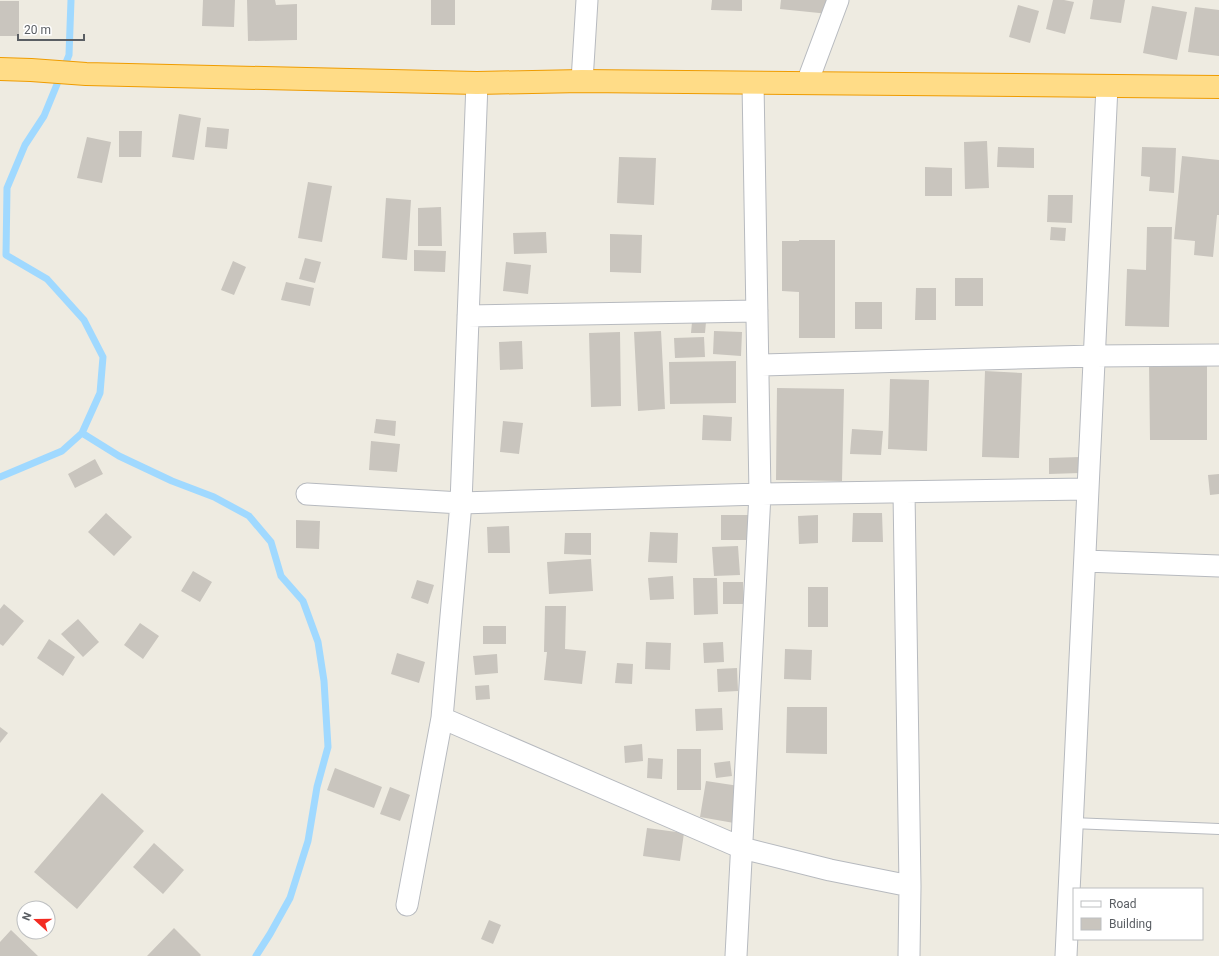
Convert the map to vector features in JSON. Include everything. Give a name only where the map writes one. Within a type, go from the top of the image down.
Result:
[{"type":"highway","points":[[0,69],[86,74],[477,83],[582,81],[753,84],[807,83],[1219,87]]},
{"type":"street","points":[[582,81],[587,0]]},
{"type":"street","points":[[807,83],[838,0]]},
{"type":"street","points":[[407,905],[442,718],[461,503],[477,83]]},
{"type":"street","points":[[736,956],[760,494],[753,84]]},
{"type":"street","points":[[1066,956],[1106,86]]},
{"type":"street","points":[[468,316],[757,311]]},
{"type":"street","points":[[758,365],[1094,356],[1219,356]]},
{"type":"street","points":[[307,494],[461,503],[760,494],[1088,489]]},
{"type":"street","points":[[904,492],[910,886],[909,956]]},
{"type":"street","points":[[1085,561],[1219,566]]},
{"type":"street","points":[[442,718],[742,848],[830,870],[910,886]]},
{"type":"lane","points":[[1072,823],[1219,829]]},
{"type":"building","points":[[203,0],[235,0],[234,27],[202,26]]},
{"type":"building","points":[[247,0],[275,0],[276,5],[297,4],[297,40],[248,41]]},
{"type":"building","points":[[431,0],[455,0],[455,25],[431,25]]},
{"type":"building","points":[[712,0],[742,0],[742,11],[711,10]]},
{"type":"building","points":[[781,0],[831,0],[829,14],[780,9]]},
{"type":"building","points":[[1053,0],[1074,2],[1065,34],[1046,29]]},
{"type":"building","points":[[1093,0],[1125,0],[1121,23],[1090,19]]},
{"type":"building","points":[[0,1],[19,1],[19,36],[0,36]]},
{"type":"building","points":[[1018,5],[1039,11],[1030,43],[1009,37]]},
{"type":"building","points":[[1152,6],[1187,12],[1177,60],[1143,53]]},
{"type":"building","points":[[1195,7],[1219,10],[1219,56],[1188,52]]},
{"type":"building","points":[[179,114],[201,118],[194,160],[172,157]]},
{"type":"building","points":[[207,127],[229,129],[227,149],[205,147]]},
{"type":"building","points":[[119,131],[142,131],[141,157],[119,157]]},
{"type":"building","points":[[87,137],[111,142],[102,183],[77,178]]},
{"type":"building","points":[[987,141],[989,188],[965,189],[964,142]]},
{"type":"building","points":[[998,147],[1034,148],[1034,168],[997,167]]},
{"type":"building","points":[[1142,147],[1176,148],[1174,193],[1149,191],[1150,177],[1141,176]]},
{"type":"building","points":[[1182,156],[1219,160],[1219,215],[1217,215],[1213,257],[1194,255],[1195,241],[1174,239]]},
{"type":"building","points":[[619,157],[656,158],[654,205],[617,203]]},
{"type":"building","points":[[925,167],[952,168],[952,196],[925,196]]},
{"type":"building","points":[[308,182],[332,186],[322,242],[298,238]]},
{"type":"building","points":[[1048,195],[1073,195],[1072,223],[1047,222]]},
{"type":"building","points":[[386,198],[411,200],[407,260],[382,258]]},
{"type":"building","points":[[441,207],[442,246],[418,246],[418,208]]},
{"type":"building","points":[[1051,227],[1066,228],[1065,241],[1050,240]]},
{"type":"building","points":[[1147,227],[1172,227],[1169,327],[1125,326],[1127,269],[1146,270]]},
{"type":"building","points":[[546,232],[547,253],[514,254],[513,233]]},
{"type":"building","points":[[610,234],[642,235],[641,273],[610,272]]},
{"type":"building","points":[[835,240],[835,338],[799,338],[799,292],[782,291],[782,241]]},
{"type":"building","points":[[414,250],[446,251],[445,272],[414,271]]},
{"type":"building","points":[[305,258],[321,262],[315,283],[299,279]]},
{"type":"building","points":[[233,261],[246,267],[234,295],[221,290]]},
{"type":"building","points":[[506,262],[531,265],[528,294],[503,291]]},
{"type":"building","points":[[955,278],[983,278],[983,306],[955,306]]},
{"type":"building","points":[[286,282],[314,288],[310,306],[281,300]]},
{"type":"building","points":[[916,288],[936,288],[936,320],[915,320]]},
{"type":"building","points":[[855,302],[882,302],[882,329],[855,329]]},
{"type":"building","points":[[692,322],[706,322],[705,333],[691,333]]},
{"type":"building","points":[[661,331],[665,409],[638,411],[634,332]]},
{"type":"building","points":[[714,331],[742,332],[741,356],[713,354]]},
{"type":"building","points":[[620,332],[621,406],[591,407],[589,333]]},
{"type":"building","points":[[704,337],[705,357],[675,358],[674,338]]},
{"type":"building","points":[[522,341],[523,369],[500,370],[499,342]]},
{"type":"building","points":[[736,361],[736,403],[670,404],[669,362]]},
{"type":"building","points":[[1149,363],[1207,363],[1207,440],[1150,440]]},
{"type":"building","points":[[985,371],[1022,373],[1019,458],[982,457]]},
{"type":"building","points":[[890,379],[929,380],[927,451],[888,449]]},
{"type":"building","points":[[777,388],[844,389],[842,481],[776,480]]},
{"type":"building","points":[[703,415],[732,417],[731,441],[702,440]]},
{"type":"building","points":[[376,419],[396,421],[395,436],[374,433]]},
{"type":"building","points":[[503,421],[523,423],[519,454],[500,452]]},
{"type":"building","points":[[852,429],[883,431],[881,455],[850,454]]},
{"type":"building","points":[[371,441],[400,444],[397,472],[369,470]]},
{"type":"building","points":[[1080,457],[1080,473],[1049,474],[1049,458]]},
{"type":"building","points":[[95,459],[103,474],[75,488],[68,474]]},
{"type":"building","points":[[1219,474],[1219,494],[1210,495],[1208,475]]},
{"type":"building","points":[[106,513],[132,537],[114,556],[88,532]]},
{"type":"building","points":[[853,513],[882,513],[883,542],[852,542]]},
{"type":"building","points":[[721,515],[748,515],[748,540],[721,540]]},
{"type":"building","points":[[818,515],[818,543],[799,544],[798,516]]},
{"type":"building","points":[[296,520],[320,521],[319,549],[296,548]]},
{"type":"building","points":[[509,526],[510,553],[488,553],[487,527]]},
{"type":"building","points":[[650,532],[678,533],[677,563],[648,562]]},
{"type":"building","points":[[565,533],[591,533],[591,555],[564,554]]},
{"type":"building","points":[[738,546],[740,575],[714,576],[712,547]]},
{"type":"building","points":[[591,559],[593,591],[549,594],[547,562]]},
{"type":"building","points":[[193,571],[212,582],[200,602],[181,591]]},
{"type":"building","points":[[673,576],[674,599],[650,600],[648,578]]},
{"type":"building","points":[[693,578],[717,578],[718,614],[694,615]]},
{"type":"building","points":[[417,580],[434,585],[428,604],[411,598]]},
{"type":"building","points":[[723,582],[743,582],[744,604],[723,604]]},
{"type":"building","points":[[808,587],[828,587],[828,627],[808,627]]},
{"type":"building","points":[[4,604],[24,621],[3,646],[0,644],[0,609]]},
{"type":"building","points":[[545,606],[566,606],[565,649],[586,651],[582,684],[544,680],[547,652],[544,652]]},
{"type":"building","points":[[78,619],[99,642],[83,657],[61,634]]},
{"type":"building","points":[[140,623],[159,636],[143,659],[124,645]]},
{"type":"building","points":[[483,626],[506,626],[506,644],[483,644]]},
{"type":"building","points":[[49,639],[75,657],[63,676],[37,658]]},
{"type":"building","points":[[646,642],[671,643],[670,670],[645,669]]},
{"type":"building","points":[[723,642],[724,662],[704,663],[703,643]]},
{"type":"building","points":[[785,649],[812,650],[811,680],[784,679]]},
{"type":"building","points":[[397,653],[425,662],[419,683],[391,674]]},
{"type":"building","points":[[497,654],[498,673],[475,675],[473,656]]},
{"type":"building","points":[[617,663],[633,664],[632,684],[615,683]]},
{"type":"building","points":[[737,668],[738,691],[718,692],[717,669]]},
{"type":"building","points":[[489,685],[490,699],[476,700],[475,686]]},
{"type":"building","points":[[787,707],[827,707],[827,754],[786,753]]},
{"type":"building","points":[[722,708],[723,730],[696,731],[695,709]]},
{"type":"building","points":[[0,727],[8,733],[0,743]]},
{"type":"building","points":[[642,744],[643,761],[625,763],[624,746]]},
{"type":"building","points":[[677,749],[701,749],[701,790],[677,790]]},
{"type":"building","points":[[648,758],[663,759],[662,779],[647,778]]},
{"type":"building","points":[[730,761],[732,776],[716,778],[714,763]]},
{"type":"building","points":[[335,768],[382,787],[374,808],[327,790]]},
{"type":"building","points":[[706,781],[739,786],[734,823],[700,817]]},
{"type":"building","points":[[390,787],[410,795],[400,821],[380,814]]},
{"type":"building","points":[[102,793],[144,831],[77,909],[34,872]]},
{"type":"building","points":[[647,828],[684,833],[680,861],[643,856]]},
{"type":"building","points":[[154,843],[184,870],[163,894],[133,867]]},
{"type":"building","points":[[489,920],[501,925],[493,944],[481,939]]},
{"type":"building","points":[[174,928],[201,955],[147,956]]},
{"type":"building","points":[[11,930],[16,935],[16,940],[21,940],[38,956],[0,956],[0,942]]},
{"type":"waterway","points":[[71,0],[69,55],[44,116],[25,145],[7,188],[6,255],[47,279],[84,320],[103,357],[100,393],[82,433],[119,456],[172,481],[214,497],[249,516],[271,542],[281,576],[303,601],[318,642],[324,681],[328,747],[317,787],[308,841],[290,898],[256,956]]},
{"type":"waterway","points":[[0,477],[62,451],[82,433]]}]
